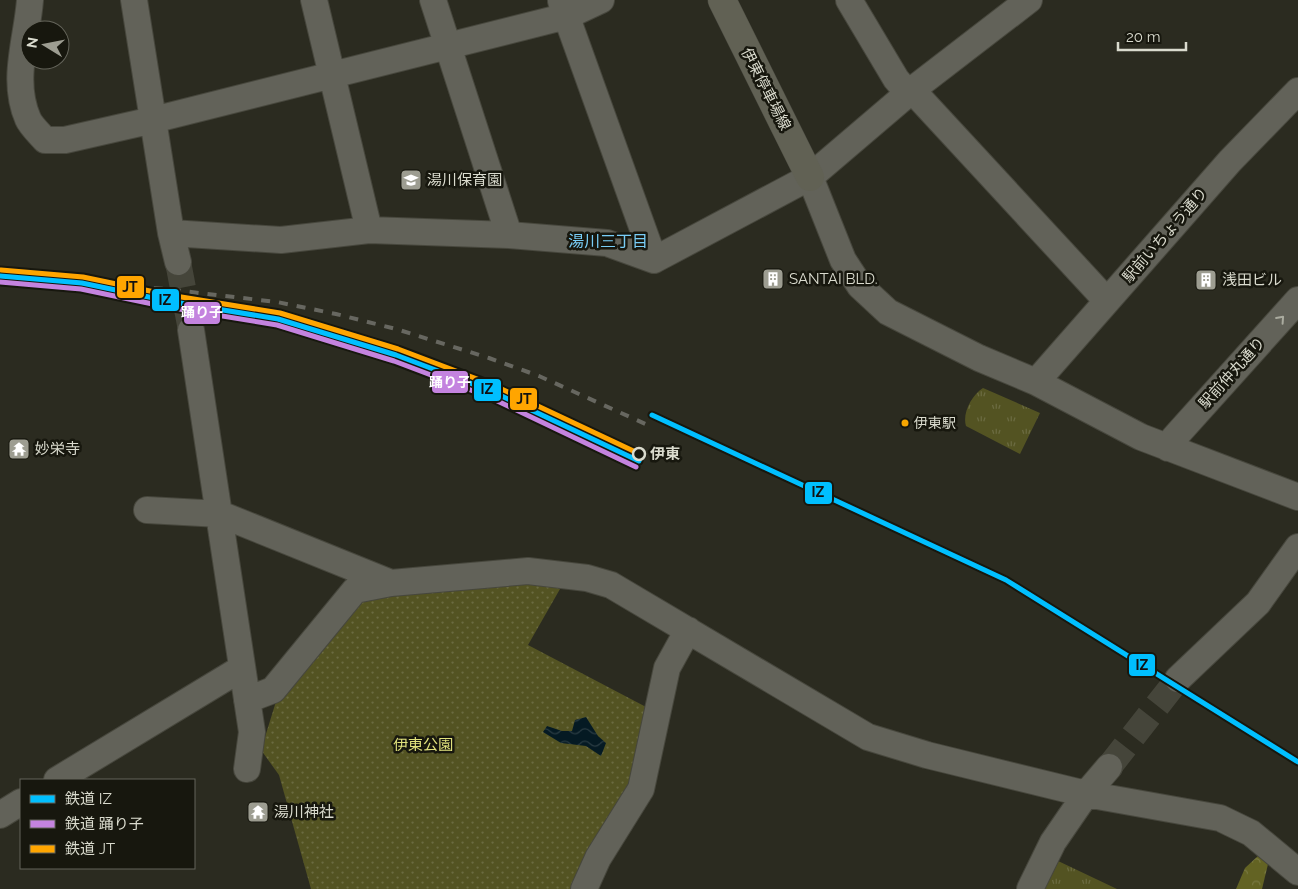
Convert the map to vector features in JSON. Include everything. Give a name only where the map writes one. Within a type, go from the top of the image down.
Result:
[{"type":"main road","name":"伊東停車場線","points":[[722,0],[810,177]]},
{"type":"street","points":[[30,0],[28,30],[21,58],[19,81],[28,120],[46,140],[65,140],[153,120],[446,45],[564,8],[601,0]]},
{"type":"street","points":[[134,0],[170,233],[178,262]]},
{"type":"street","points":[[314,0],[369,230]]},
{"type":"street","points":[[433,0],[508,235]]},
{"type":"street","points":[[850,0],[896,79],[1107,301]]},
{"type":"street","points":[[170,233],[281,240],[369,230],[508,235],[607,243],[654,260],[810,177],[910,92],[1029,0]]},
{"type":"street","points":[[564,8],[654,260]]},
{"type":"street","name":"駅前いちょう通り","points":[[1036,382],[1230,161],[1298,91]]},
{"type":"street","points":[[810,177],[843,260],[860,286],[888,312],[979,358],[1036,382],[1141,438],[1298,497]]},
{"type":"street","name":"駅前仲丸通り","points":[[1168,448],[1174,438],[1298,300]]},
{"type":"street","points":[[191,330],[252,732],[246,769]]},
{"type":"street","points":[[147,510],[220,514],[391,583]]},
{"type":"street","points":[[1178,679],[1258,603],[1298,547]]},
{"type":"street","points":[[247,700],[273,690],[355,590],[391,583],[528,571],[587,578],[610,585],[868,737],[927,755],[1086,794],[1220,818],[1251,833],[1298,872]]},
{"type":"street","points":[[584,889],[598,858],[642,789],[667,668],[688,630]]},
{"type":"street","points":[[59,779],[242,668]]},
{"type":"street","points":[[1030,889],[1053,842],[1086,794],[1109,767]]},
{"type":"street","points":[[0,815],[20,803]]},
{"type":"green space","points":[[983,388],[1040,413],[1020,454],[966,426],[965,416],[969,405],[975,395]]},
{"type":"green space","name":"伊東公園","points":[[564,582],[528,645],[648,708],[636,789],[572,889],[311,889],[279,775],[261,750],[278,695],[358,599],[418,588]]},
{"type":"green space","points":[[1259,855],[1269,860],[1262,889],[1236,889],[1245,868]]},
{"type":"green space","points":[[1056,860],[1117,889],[1040,889]]},
{"type":"water","points":[[586,717],[598,736],[606,743],[601,756],[586,746],[561,743],[543,732],[547,726],[562,731],[572,731],[575,720]]},
{"type":"tunnel","points":[[178,262],[191,330]]},
{"type":"tunnel","points":[[1109,767],[1178,679]]},
{"type":"railway","points":[[82,283],[165,289],[277,302],[396,329],[539,376],[650,426]]},
{"type":"rail line","name":"JT","points":[[1,270],[83,277],[169,295],[280,313],[398,349],[493,385],[642,455]]},
{"type":"rail line","name":"IZ","points":[[0,276],[82,283],[168,301],[278,319],[396,355],[491,391],[639,461]]},
{"type":"rail line","name":"踊り子","points":[[0,282],[81,289],[167,307],[277,325],[394,361],[489,397],[636,467]]},
{"type":"rail line","name":"IZ","points":[[652,415],[1006,580],[1298,762]]},
{"type":"place","name":"湯川保育園","points":[[411,180]]},
{"type":"place","name":"SANTAI BLD.","points":[[773,279]]},
{"type":"place","name":"浅田ビル","points":[[1206,280]]},
{"type":"place","name":"伊東駅","points":[[905,423]]},
{"type":"place","name":"妙栄寺","points":[[19,449]]},
{"type":"place","name":"伊東","points":[[639,454]]},
{"type":"place","name":"湯川神社","points":[[258,812]]},
{"type":"district","name":"湯川三丁目","points":[[608,241]]}]
